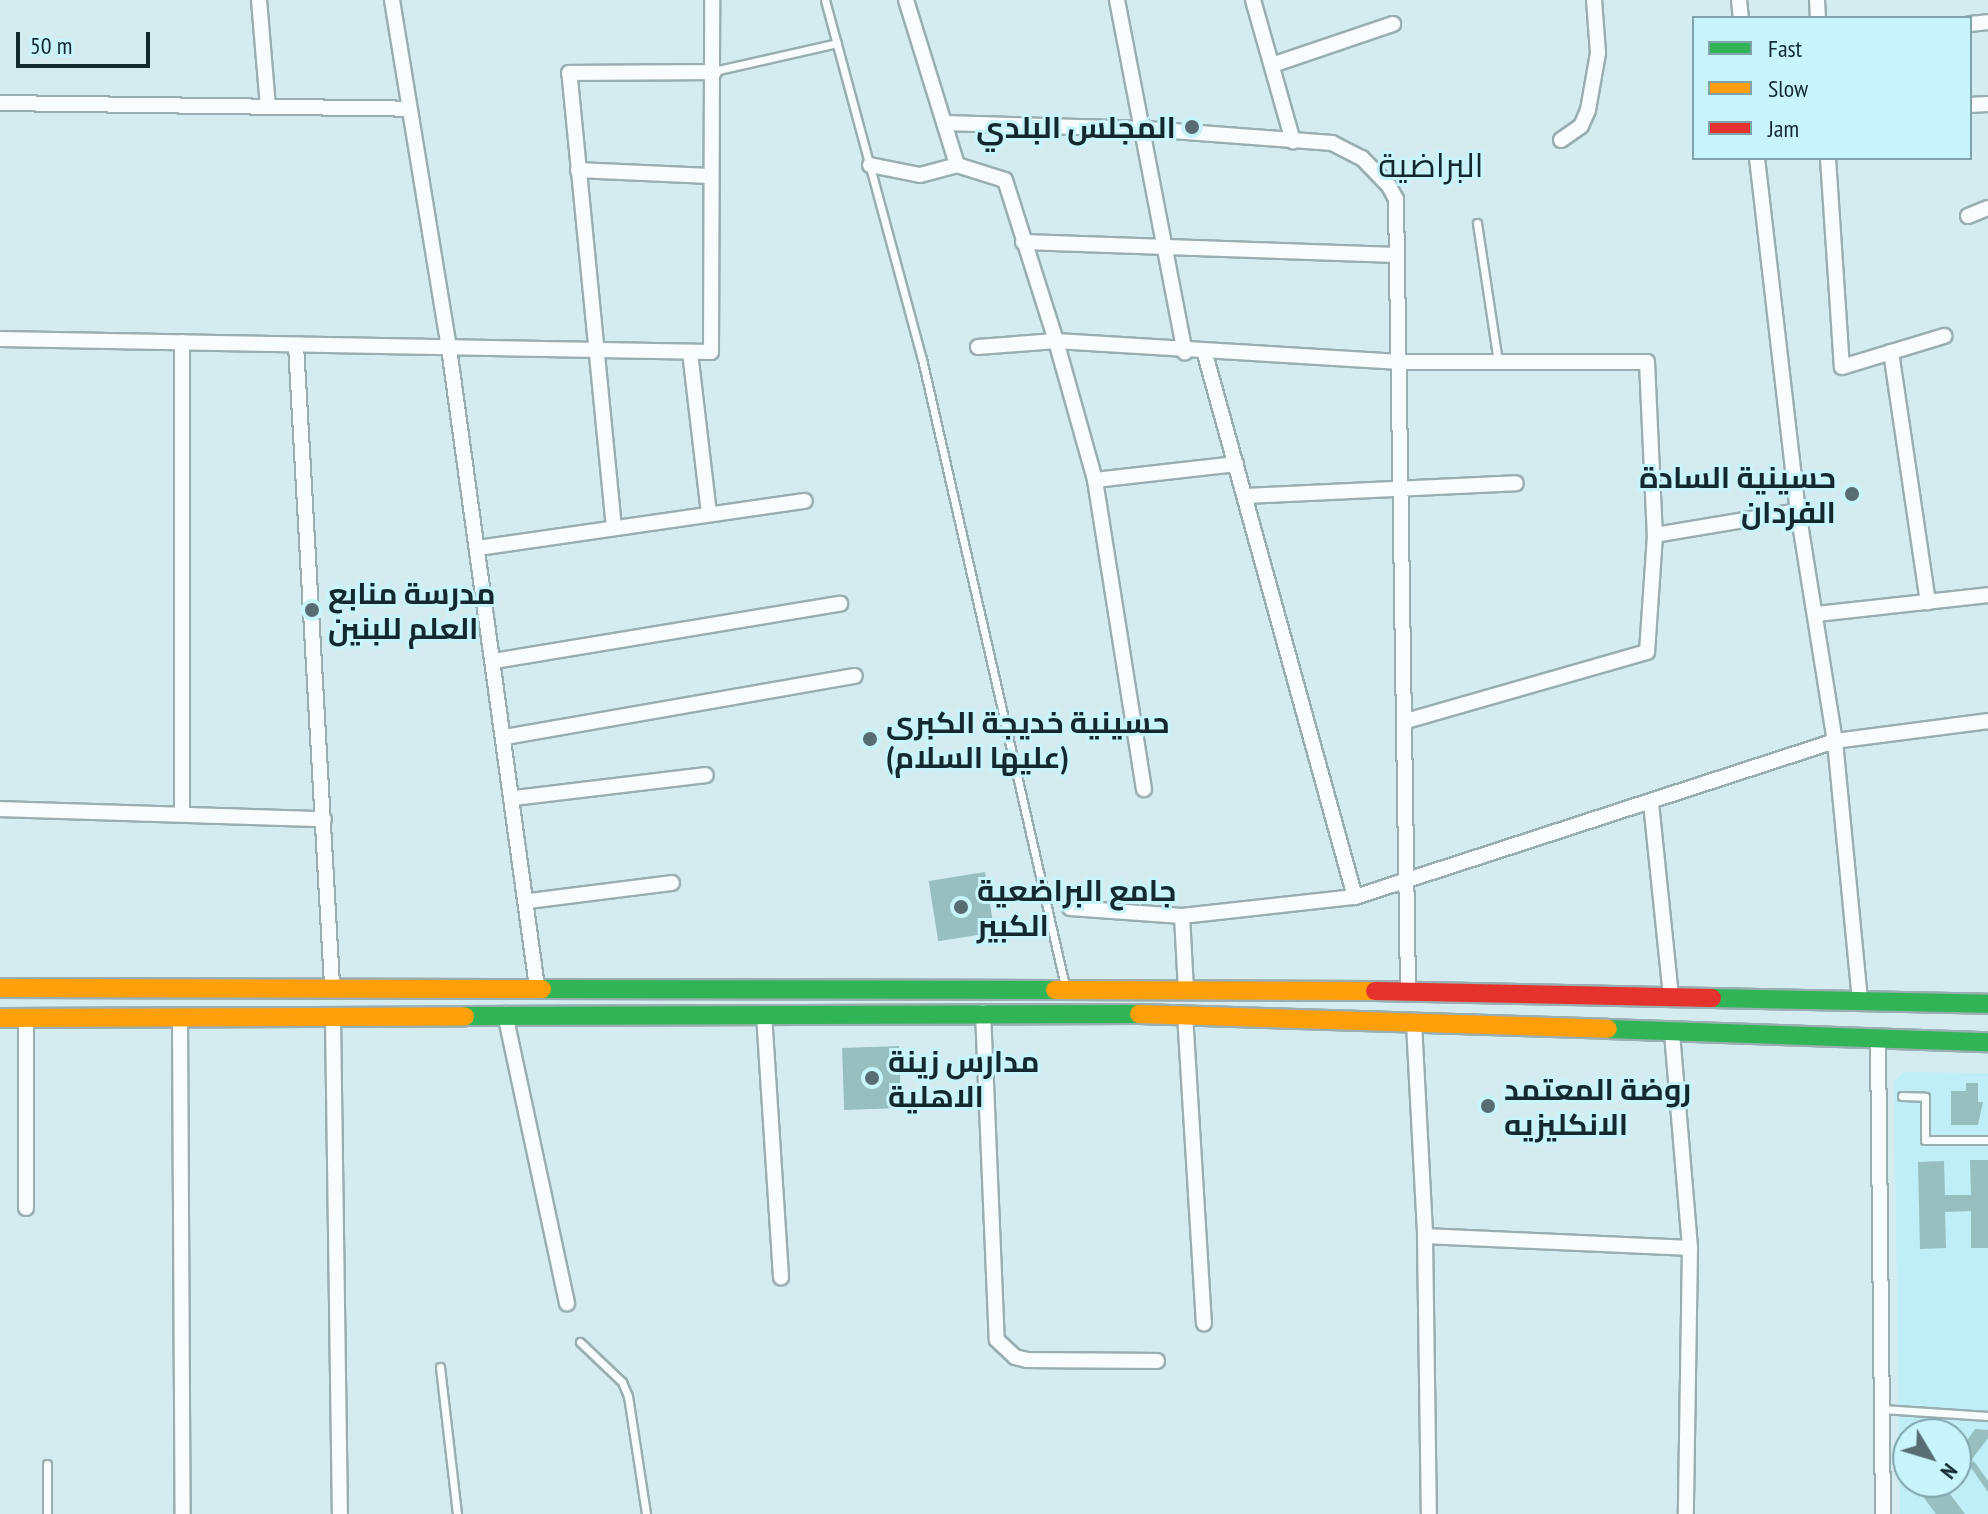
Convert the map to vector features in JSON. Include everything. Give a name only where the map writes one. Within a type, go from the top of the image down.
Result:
[{"type":"main road","points":[[0,988],[332,985],[1066,988],[1408,991],[1988,1004]]},
{"type":"main road","points":[[332,985],[333,1018]]},
{"type":"main road","points":[[1766,1035],[1768,1000]]},
{"type":"main road","points":[[0,1018],[180,1020],[505,1014],[983,1012],[1185,1014],[1878,1041],[1988,1042]]},
{"type":"street","points":[[259,0],[268,107]]},
{"type":"street","points":[[392,0],[449,348],[529,901],[537,987]]},
{"type":"street","points":[[0,339],[711,352],[709,176],[714,72],[712,0]]},
{"type":"street","points":[[906,0],[957,165]]},
{"type":"street","points":[[1117,0],[1146,129],[1185,352]]},
{"type":"street","points":[[1253,0],[1293,141]]},
{"type":"street","points":[[1561,140],[1581,126],[1588,110],[1598,53],[1594,0]]},
{"type":"street","points":[[1272,65],[1393,24]]},
{"type":"street","points":[[614,528],[599,351],[569,73],[714,72]]},
{"type":"street","points":[[0,103],[409,109]]},
{"type":"street","points":[[944,123],[1146,129],[1348,148],[1380,174],[1396,199],[1407,721],[1408,991]]},
{"type":"street","points":[[1757,160],[1798,511],[1835,741],[1860,1003]]},
{"type":"street","points":[[1828,160],[1842,367],[1944,336]]},
{"type":"street","points":[[870,165],[920,175],[957,165],[1005,180],[1056,341],[1095,480],[1144,789]]},
{"type":"street","points":[[578,170],[709,176]]},
{"type":"street","points":[[1968,216],[1988,208]]},
{"type":"street","points":[[1023,242],[1397,255]]},
{"type":"street","points":[[978,347],[1056,341],[1205,354],[1400,362],[1647,362],[1655,535],[1647,652],[1407,721]]},
{"type":"street","points":[[182,342],[182,814]]},
{"type":"street","points":[[296,345],[332,985]]},
{"type":"street","points":[[690,352],[709,514]]},
{"type":"street","points":[[1891,352],[1928,602]]},
{"type":"street","points":[[1205,354],[1355,897]]},
{"type":"street","points":[[1095,480],[1236,464]]},
{"type":"street","points":[[1245,496],[1516,483]]},
{"type":"street","points":[[478,548],[805,501]]},
{"type":"street","points":[[1655,535],[1798,511]]},
{"type":"street","points":[[1817,614],[1988,595]]},
{"type":"street","points":[[494,661],[840,604]]},
{"type":"street","points":[[505,737],[855,676]]},
{"type":"street","points":[[1070,908],[1182,916],[1355,897],[1835,741],[1988,721]]},
{"type":"street","points":[[514,798],[706,775]]},
{"type":"street","points":[[1651,803],[1671,996]]},
{"type":"street","points":[[0,809],[324,819]]},
{"type":"street","points":[[529,901],[672,883]]},
{"type":"street","points":[[1182,916],[1186,989]]},
{"type":"street","points":[[983,1012],[997,1340],[1015,1357],[1027,1360],[1157,1361]]},
{"type":"street","points":[[505,1014],[567,1303]]},
{"type":"street","points":[[764,1014],[781,1277]]},
{"type":"street","points":[[1185,1014],[1204,1323]]},
{"type":"street","points":[[26,1018],[26,1208]]},
{"type":"street","points":[[333,1018],[340,1514]]},
{"type":"street","points":[[180,1020],[183,1514]]},
{"type":"street","points":[[1414,1023],[1425,1236],[1429,1514]]},
{"type":"street","points":[[1672,1033],[1690,1248],[1686,1514]]},
{"type":"street","points":[[1878,1041],[1883,1514]]},
{"type":"street","points":[[1425,1236],[1690,1248]]},
{"type":"lane","points":[[825,0],[922,359],[1066,988]]},
{"type":"lane","points":[[714,72],[837,43]]},
{"type":"lane","points":[[1477,223],[1498,362]]},
{"type":"lane","points":[[1902,1096],[1925,1097],[1925,1140],[1988,1140]]},
{"type":"lane","points":[[580,1342],[622,1382],[646,1514]]},
{"type":"lane","points":[[440,1367],[457,1514]]},
{"type":"lane","points":[[1882,1409],[1988,1416]]},
{"type":"lane","points":[[47,1464],[47,1514]]},
{"type":"shaded area","points":[[1904,1072],[1988,1073],[1988,1514],[1900,1514],[1900,1498],[1972,1498],[1972,1418],[1899,1418],[1894,1081]]},
{"type":"building","name":"جامع البراضعية الكبير","points":[[985,872],[995,932],[938,941],[929,881]]},
{"type":"building","name":"مدارس زينة الاهلية","points":[[899,1046],[901,1108],[844,1110],[842,1048]]},
{"type":"building","points":[[1966,1083],[1978,1083],[1978,1102],[1983,1102],[1978,1125],[1951,1125],[1951,1091],[1966,1091]]},
{"type":"building","points":[[1970,1160],[1988,1160],[1988,1248],[1971,1248],[1971,1211],[1945,1212],[1946,1248],[1920,1249],[1918,1162],[1944,1161],[1945,1195],[1971,1195]]},
{"type":"building","points":[[1975,1429],[1988,1430],[1988,1438],[1972,1459],[1972,1433]]},
{"type":"building","points":[[1974,1461],[1988,1481],[1988,1492],[1972,1469]]},
{"type":"building","points":[[1924,1498],[1953,1498],[1965,1514],[1936,1514]]},
{"type":"traffic: fast","points":[[542,989],[1055,990]]},
{"type":"traffic: fast","points":[[1712,998],[1988,1004]]},
{"type":"traffic: fast","points":[[465,1016],[1139,1014]]},
{"type":"traffic: fast","points":[[1608,1029],[1988,1042]]},
{"type":"traffic: slow","points":[[0,988],[542,989]]},
{"type":"traffic: slow","points":[[1055,990],[1375,991]]},
{"type":"traffic: slow","points":[[1139,1014],[1608,1029]]},
{"type":"traffic: slow","points":[[0,1018],[465,1016]]},
{"type":"traffic: jam","points":[[1375,991],[1712,998]]},
{"type":"place","name":"المجلس البلدي","points":[[1192,127]]},
{"type":"place","name":"حسينية السادة الفردان","points":[[1852,494]]},
{"type":"place","name":"مدرسة منابع العلم للبنين","points":[[312,610]]},
{"type":"place","name":"حسينية خديجة الكبرى (عليها السلام)","points":[[870,739]]},
{"type":"place","name":"جامع البراضعية الكبير","points":[[961,907]]},
{"type":"place","name":"مدارس زينة الاهلية","points":[[872,1078]]},
{"type":"place","name":"روضة المعتمد الانكليزيه","points":[[1488,1106]]},
{"type":"district","name":"البراضية","points":[[1431,165]]}]
